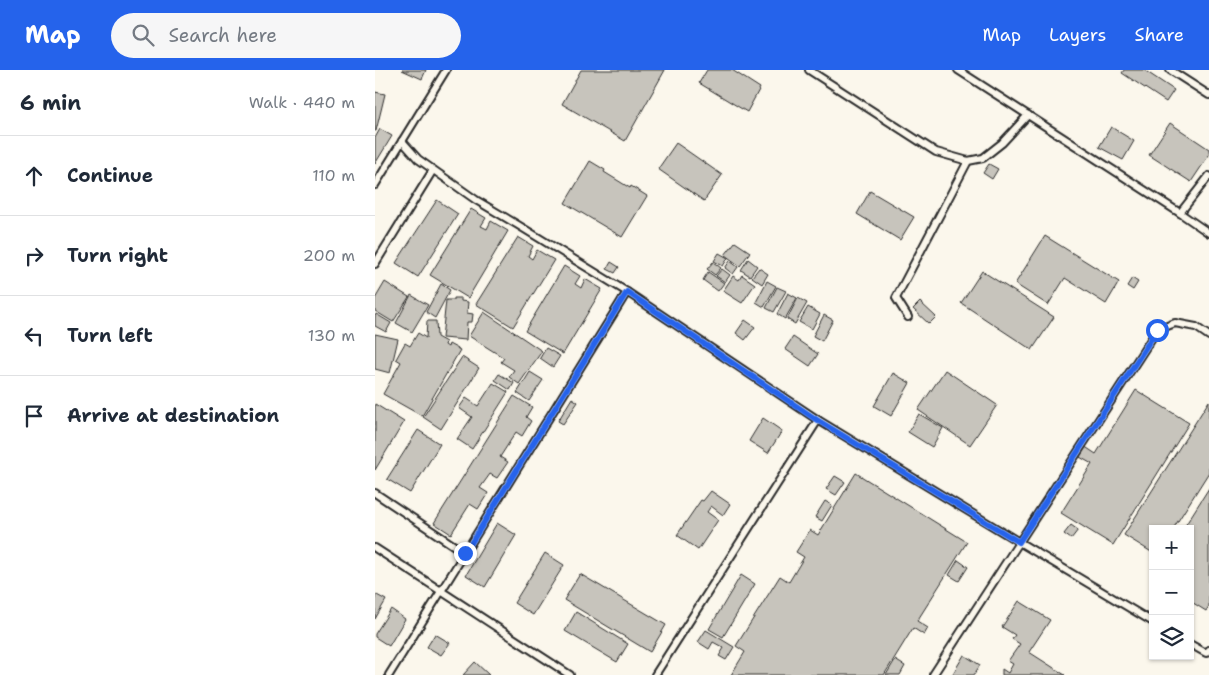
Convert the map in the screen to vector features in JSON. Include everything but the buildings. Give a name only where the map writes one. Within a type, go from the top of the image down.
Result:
[{"type":"lane","points":[[375,185],[447,70]]},
{"type":"lane","points":[[809,70],[936,152],[968,161],[983,158],[1002,143],[1028,115]]},
{"type":"lane","points":[[958,70],[1209,233]]},
{"type":"lane","points":[[1170,70],[1209,95]]},
{"type":"lane","points":[[402,141],[418,159],[476,200],[627,292],[817,420],[1149,620]]},
{"type":"lane","points":[[908,317],[896,298],[968,161]]},
{"type":"lane","points":[[375,264],[433,170]]},
{"type":"lane","points":[[1179,213],[1209,176]]},
{"type":"lane","points":[[389,675],[627,292]]},
{"type":"lane","points":[[933,675],[1157,330],[1175,323],[1195,327],[1209,336]]},
{"type":"lane","points":[[655,675],[817,420]]},
{"type":"lane","points":[[375,493],[465,553]]},
{"type":"lane","points":[[375,548],[570,675]]},
{"type":"lane","points":[[1194,646],[1206,653],[1209,650]]},
{"type":"route","points":[[465,553],[627,292],[817,420],[1019,542],[1157,330]]}]
